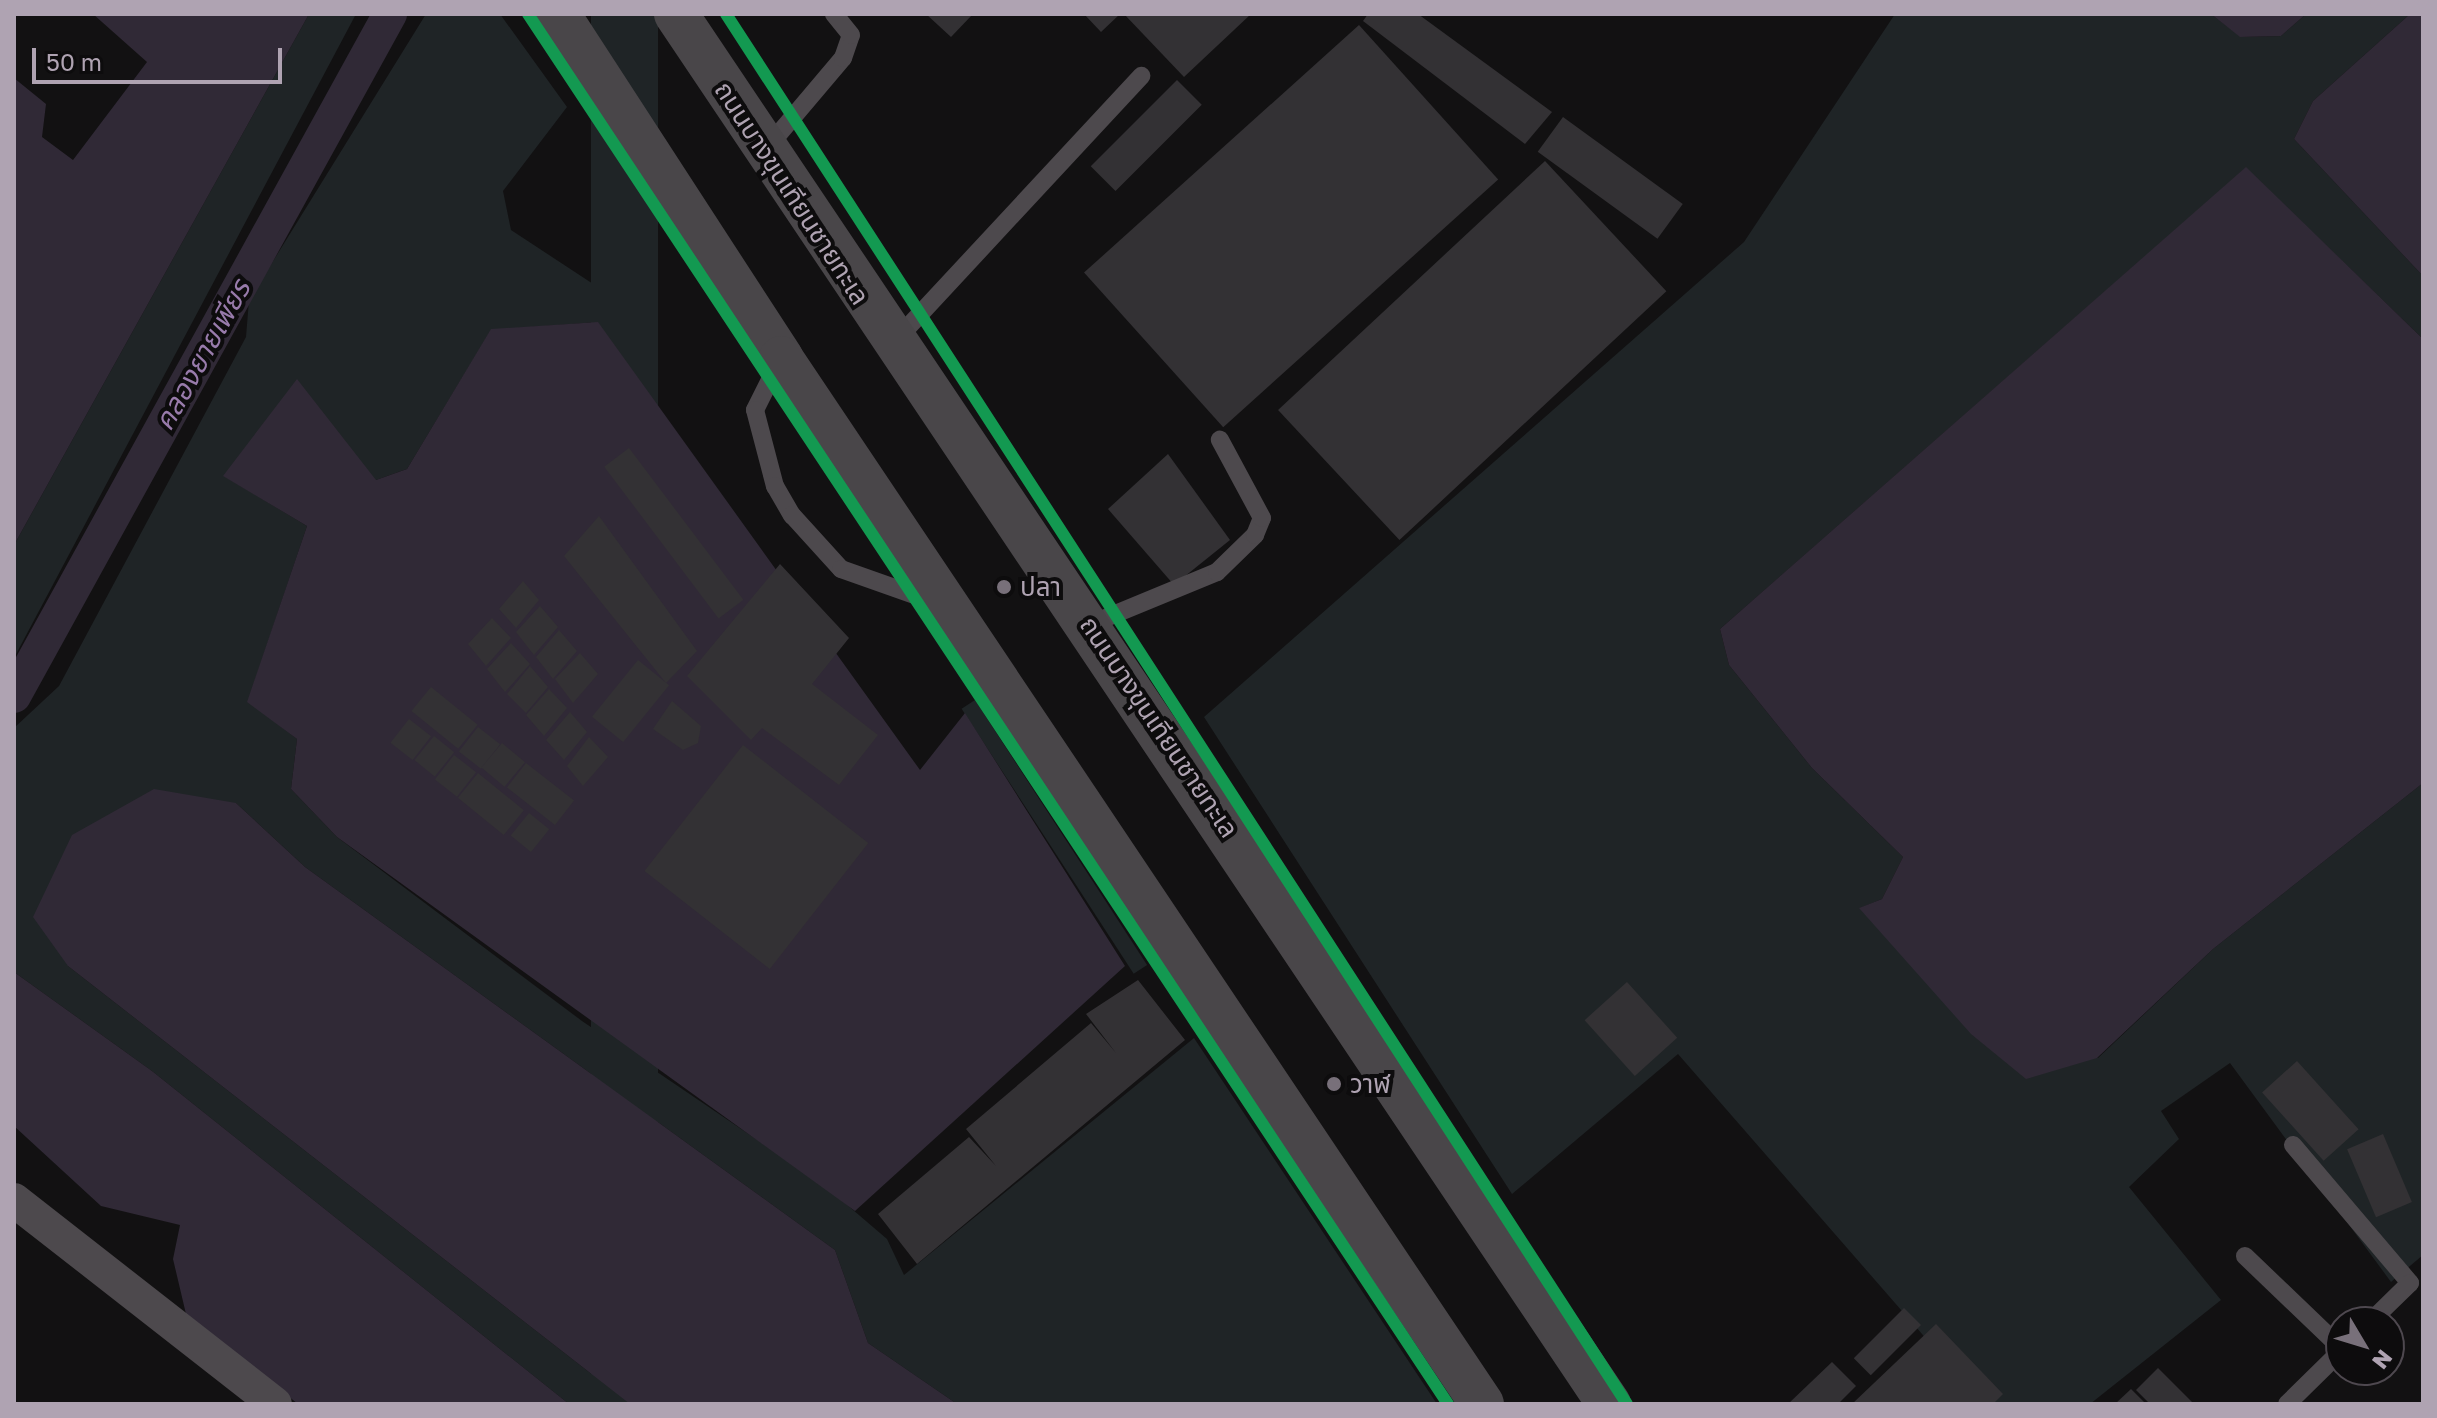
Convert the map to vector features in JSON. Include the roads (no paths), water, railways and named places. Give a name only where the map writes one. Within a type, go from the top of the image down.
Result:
[{"type":"main road","points":[[558,14],[781,358],[1482,1404]]},
{"type":"main road","name":"ถนนบางขุนเทียนชายทะเล","points":[[676,14],[892,345],[1091,624],[1609,1404]]},
{"type":"street","points":[[14,1200],[275,1404]]},
{"type":"lane","points":[[764,151],[843,58],[851,35],[834,14]]},
{"type":"lane","points":[[892,345],[1141,76]]},
{"type":"lane","points":[[781,358],[755,410],[775,486],[792,515],[841,569],[947,606]]},
{"type":"lane","points":[[1091,624],[1217,572],[1255,535],[1262,518],[1220,440]]},
{"type":"lane","points":[[2293,1145],[2416,1278],[2387,1306]]},
{"type":"lane","points":[[2245,1256],[2325,1334]]},
{"type":"lane","points":[[2287,1404],[2325,1365]]},
{"type":"waterway","name":"คลองยายเพียร","points":[[14,696],[390,14]]},
{"type":"place","name":"ปลา","points":[[1004,587]]},
{"type":"place","name":"วาฬ","points":[[1334,1084]]}]
